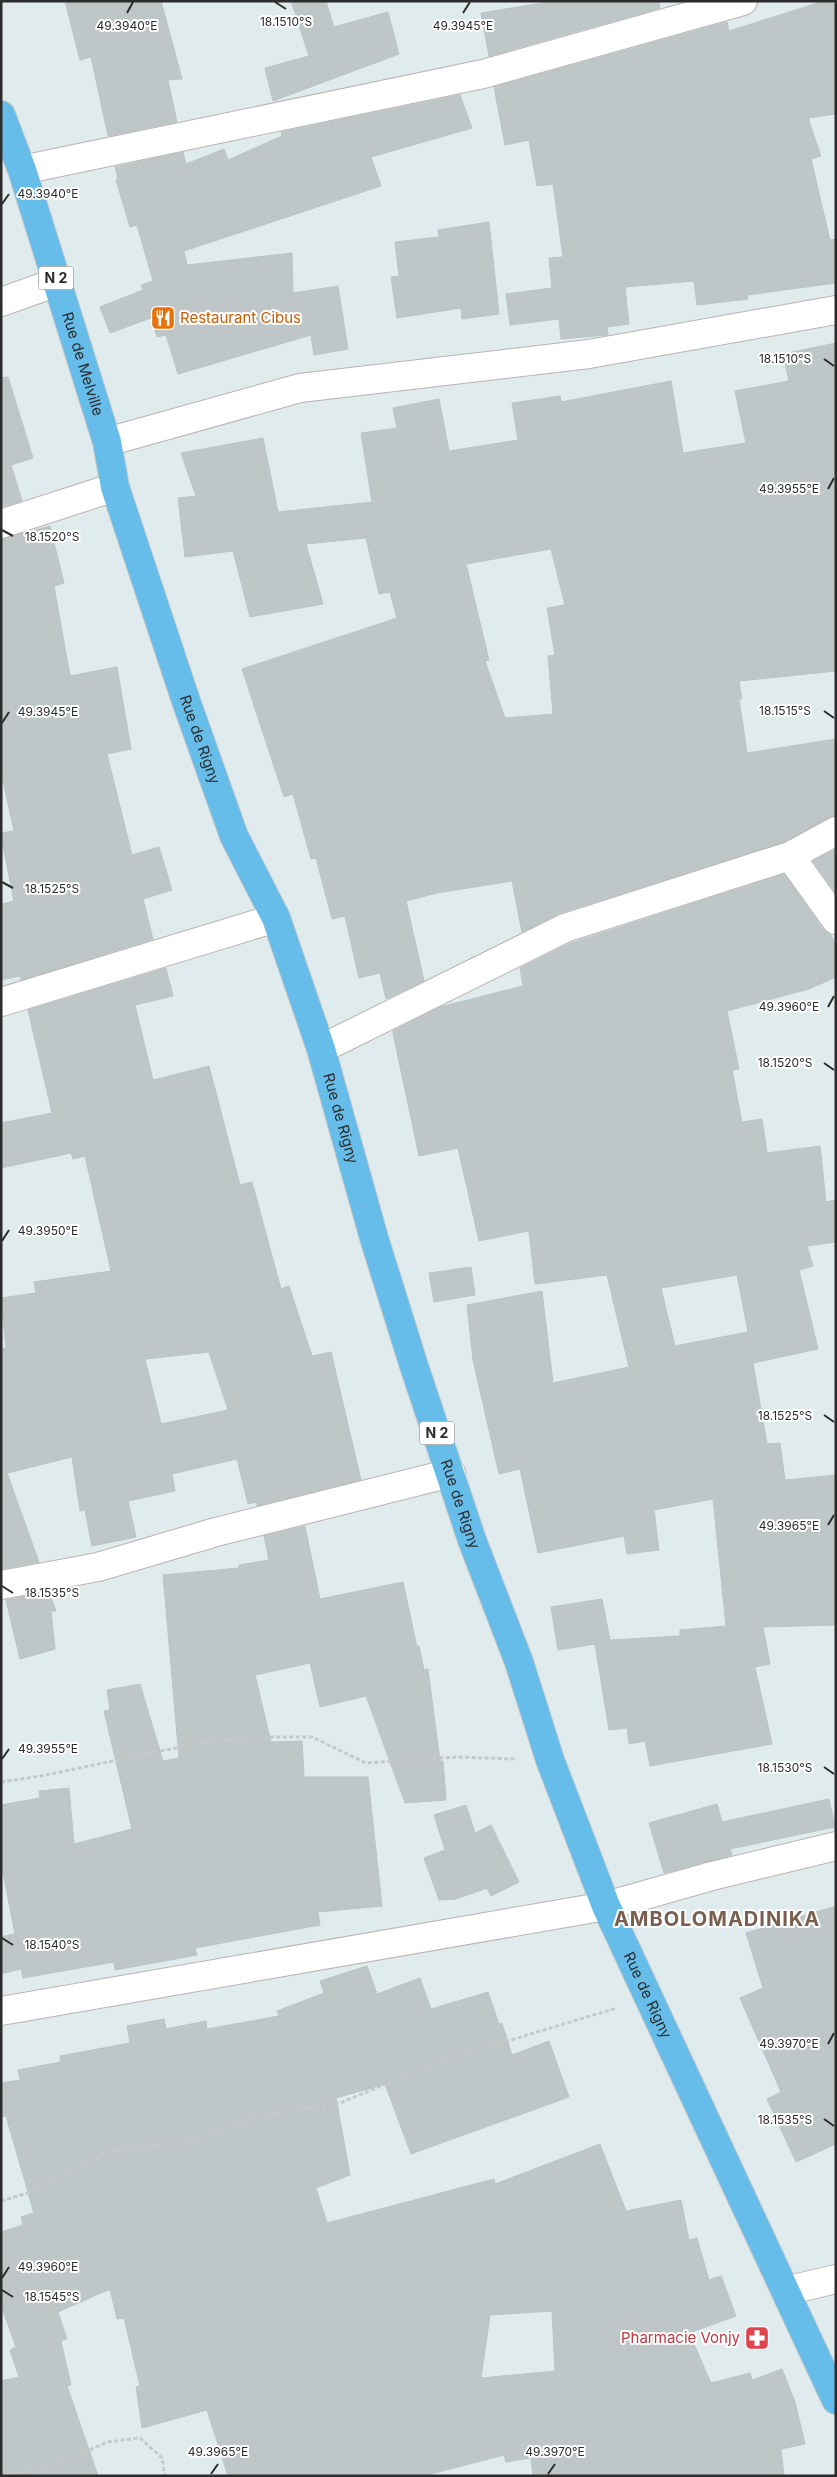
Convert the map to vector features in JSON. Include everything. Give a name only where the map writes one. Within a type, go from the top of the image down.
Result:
[{"type":"main road","name":"Rue de Melville","points":[[1,115],[22,170],[107,442]]},
{"type":"main road","name":"Rue de Rigny","points":[[107,442],[115,487],[186,702],[234,836],[276,918],[321,1049],[374,1238],[414,1366],[472,1540],[519,1662],[550,1760],[606,1906],[836,2400]]},
{"type":"street","points":[[22,170],[483,74],[743,1]]},
{"type":"street","points":[[1,302],[57,282]]},
{"type":"street","points":[[107,442],[300,388],[589,354],[836,310]]},
{"type":"street","points":[[1,524],[115,487]]},
{"type":"street","points":[[321,1049],[565,928],[790,856],[836,830]]},
{"type":"street","points":[[790,856],[836,920]]},
{"type":"street","points":[[1,1002],[276,918]]},
{"type":"street","points":[[1,1585],[98,1567],[216,1532],[451,1473]]},
{"type":"street","points":[[1,2011],[606,1906],[712,1876],[836,1846]]},
{"type":"street","points":[[785,2291],[836,2279]]},
{"type":"path","points":[[1,1782],[41,1776],[209,1741],[264,1737],[312,1737],[366,1764],[456,1757],[550,1760]]},
{"type":"path","points":[[1,2201],[31,2192],[109,2151],[195,2140],[260,2116],[340,2103],[441,2061],[649,1998]]},
{"type":"path","points":[[3,2476],[66,2460],[107,2442],[140,2438],[162,2458],[165,2476]]},
{"type":"building","points":[[65,1],[161,1],[182,79],[168,80],[177,122],[108,136],[91,57],[80,60]]},
{"type":"building","points":[[291,1],[326,1],[334,27],[388,12],[399,54],[273,101],[265,68],[309,56]]},
{"type":"building","points":[[542,1],[659,1],[660,8],[489,56],[481,13],[542,3]]},
{"type":"building","points":[[824,1],[836,1],[836,114],[808,118],[821,156],[811,159],[830,240],[836,239],[836,283],[747,295],[748,299],[697,305],[694,281],[625,287],[629,324],[607,327],[608,335],[561,339],[559,319],[510,325],[506,294],[552,288],[549,258],[563,257],[553,184],[537,186],[529,140],[505,145],[494,87],[727,22],[729,31]]},
{"type":"building","points":[[460,95],[472,128],[371,157],[381,186],[184,251],[187,265],[292,253],[293,293],[338,286],[348,349],[314,355],[311,335],[178,374],[166,335],[157,337],[151,318],[110,333],[100,307],[143,290],[141,285],[153,281],[137,225],[130,227],[116,180],[118,179],[115,167],[183,152],[186,164],[224,149],[228,160],[282,136],[281,132]]},
{"type":"building","points":[[489,222],[499,314],[462,319],[461,308],[397,318],[391,277],[399,276],[395,242],[439,237],[438,230]]},
{"type":"building","points":[[836,343],[836,671],[739,681],[742,699],[739,699],[747,753],[836,739],[836,815],[784,842],[560,913],[522,932],[512,881],[437,893],[406,901],[424,981],[386,999],[380,973],[359,978],[345,916],[332,919],[316,858],[311,859],[293,794],[284,797],[242,669],[397,618],[390,592],[379,594],[366,538],[306,544],[323,604],[250,617],[233,551],[185,557],[178,498],[196,496],[181,453],[263,438],[278,512],[372,502],[361,433],[397,428],[393,408],[439,399],[449,451],[518,440],[512,403],[560,396],[561,402],[671,381],[683,453],[746,443],[735,391],[789,381],[783,354]],"holes":[[[551,549],[565,605],[547,608],[555,655],[548,656],[553,714],[505,718],[485,661],[489,660],[466,564]]]},
{"type":"building","points":[[8,377],[33,458],[11,465],[22,501],[1,507],[1,378]]},
{"type":"building","points":[[50,526],[64,583],[54,586],[70,676],[117,667],[131,749],[107,754],[132,855],[159,847],[172,890],[143,899],[153,939],[21,980],[20,976],[1,980],[1,904],[14,901],[1,833],[14,831],[1,772],[1,539]]},
{"type":"building","points":[[836,849],[836,892],[835,892],[813,861]]},
{"type":"building","points":[[784,874],[823,929],[831,935],[836,946],[836,977],[809,989],[727,1011],[739,1069],[732,1070],[742,1122],[762,1119],[767,1153],[820,1146],[826,1202],[836,1200],[836,1242],[807,1246],[813,1266],[799,1270],[818,1349],[753,1363],[767,1444],[780,1443],[785,1480],[836,1475],[836,1625],[763,1627],[770,1664],[755,1667],[772,1744],[650,1766],[645,1741],[629,1744],[627,1728],[609,1730],[595,1644],[558,1650],[551,1607],[602,1599],[610,1640],[680,1636],[680,1630],[726,1626],[713,1499],[654,1510],[659,1550],[627,1554],[624,1536],[538,1553],[520,1469],[499,1474],[473,1360],[467,1305],[542,1291],[553,1383],[629,1367],[607,1275],[535,1284],[529,1231],[479,1241],[458,1148],[419,1156],[393,1033],[393,1031],[440,1007],[523,986],[520,968],[571,943]],"holes":[[[737,1275],[748,1332],[675,1346],[661,1288]]]},
{"type":"building","points":[[166,968],[173,996],[135,1005],[153,1080],[209,1066],[240,1185],[252,1182],[281,1289],[289,1286],[312,1356],[331,1352],[361,1480],[257,1506],[257,1502],[248,1504],[237,1459],[172,1474],[175,1491],[128,1501],[136,1537],[92,1546],[85,1510],[80,1511],[72,1457],[7,1473],[39,1562],[1,1569],[1,1349],[6,1348],[1,1298],[36,1293],[34,1282],[111,1271],[85,1156],[73,1159],[71,1153],[1,1168],[1,1123],[52,1113],[28,1010]],"holes":[[[209,1352],[228,1410],[161,1424],[145,1359]]]},
{"type":"building","points":[[471,1267],[475,1295],[434,1302],[429,1273]]},
{"type":"building","points":[[305,1526],[320,1599],[403,1582],[417,1647],[419,1646],[424,1670],[428,1669],[440,1761],[443,1761],[446,1800],[405,1803],[366,1696],[320,1707],[310,1663],[255,1675],[271,1742],[302,1741],[304,1777],[368,1777],[382,1906],[318,1912],[320,1925],[195,1948],[197,1955],[115,1970],[114,1962],[23,1978],[21,1969],[1,1974],[1,1937],[15,1934],[1,1862],[1,1805],[40,1798],[39,1791],[69,1788],[74,1844],[132,1829],[104,1711],[110,1710],[107,1690],[140,1684],[163,1761],[179,1758],[163,1575],[239,1568],[239,1565],[269,1560],[264,1536]]},
{"type":"building","points":[[49,1592],[56,1611],[51,1611],[55,1649],[20,1659],[6,1600]]},
{"type":"building","points":[[829,1799],[835,1827],[730,1849],[732,1855],[664,1873],[649,1823],[717,1804],[722,1822]]},
{"type":"building","points":[[466,1805],[475,1833],[491,1825],[519,1882],[491,1896],[487,1888],[456,1899],[439,1900],[424,1858],[445,1850],[434,1815]]},
{"type":"building","points":[[836,1906],[836,2144],[796,2162],[767,2099],[781,2092],[740,1998],[763,1988],[746,1933]]},
{"type":"building","points":[[367,1966],[377,1994],[420,1978],[431,2009],[488,1992],[499,2024],[502,2023],[512,2055],[549,2041],[569,2097],[411,2154],[385,2084],[336,2098],[350,2175],[316,2188],[327,2223],[494,2179],[495,2184],[600,2144],[626,2211],[681,2200],[689,2240],[697,2238],[709,2280],[721,2276],[736,2316],[689,2333],[711,2383],[750,2373],[752,2380],[782,2369],[795,2402],[805,2444],[781,2449],[784,2476],[533,2476],[531,2458],[506,2462],[504,2455],[423,2476],[228,2476],[207,2410],[142,2428],[136,2387],[140,2386],[124,2318],[117,2319],[110,2289],[58,2312],[67,2339],[61,2341],[71,2385],[67,2386],[98,2476],[1,2476],[1,2381],[19,2377],[10,2350],[16,2347],[1,2305],[1,2232],[23,2225],[21,2217],[34,2213],[6,2116],[1,2117],[1,2083],[20,2080],[18,2070],[61,2062],[60,2056],[130,2043],[127,2026],[164,2019],[166,2029],[206,2021],[207,2029],[279,2016],[277,2011],[324,1993],[320,1981]],"holes":[[[552,2311],[555,2371],[481,2378],[490,2315]]]},
{"type":"place","name":"Restaurant Cibus","points":[[163,318]]},
{"type":"place","name":"Pharmacie Vonjy","points":[[757,2338]]},
{"type":"district","name":"AMBOLOMADINIKA","points":[[717,1919]]}]
